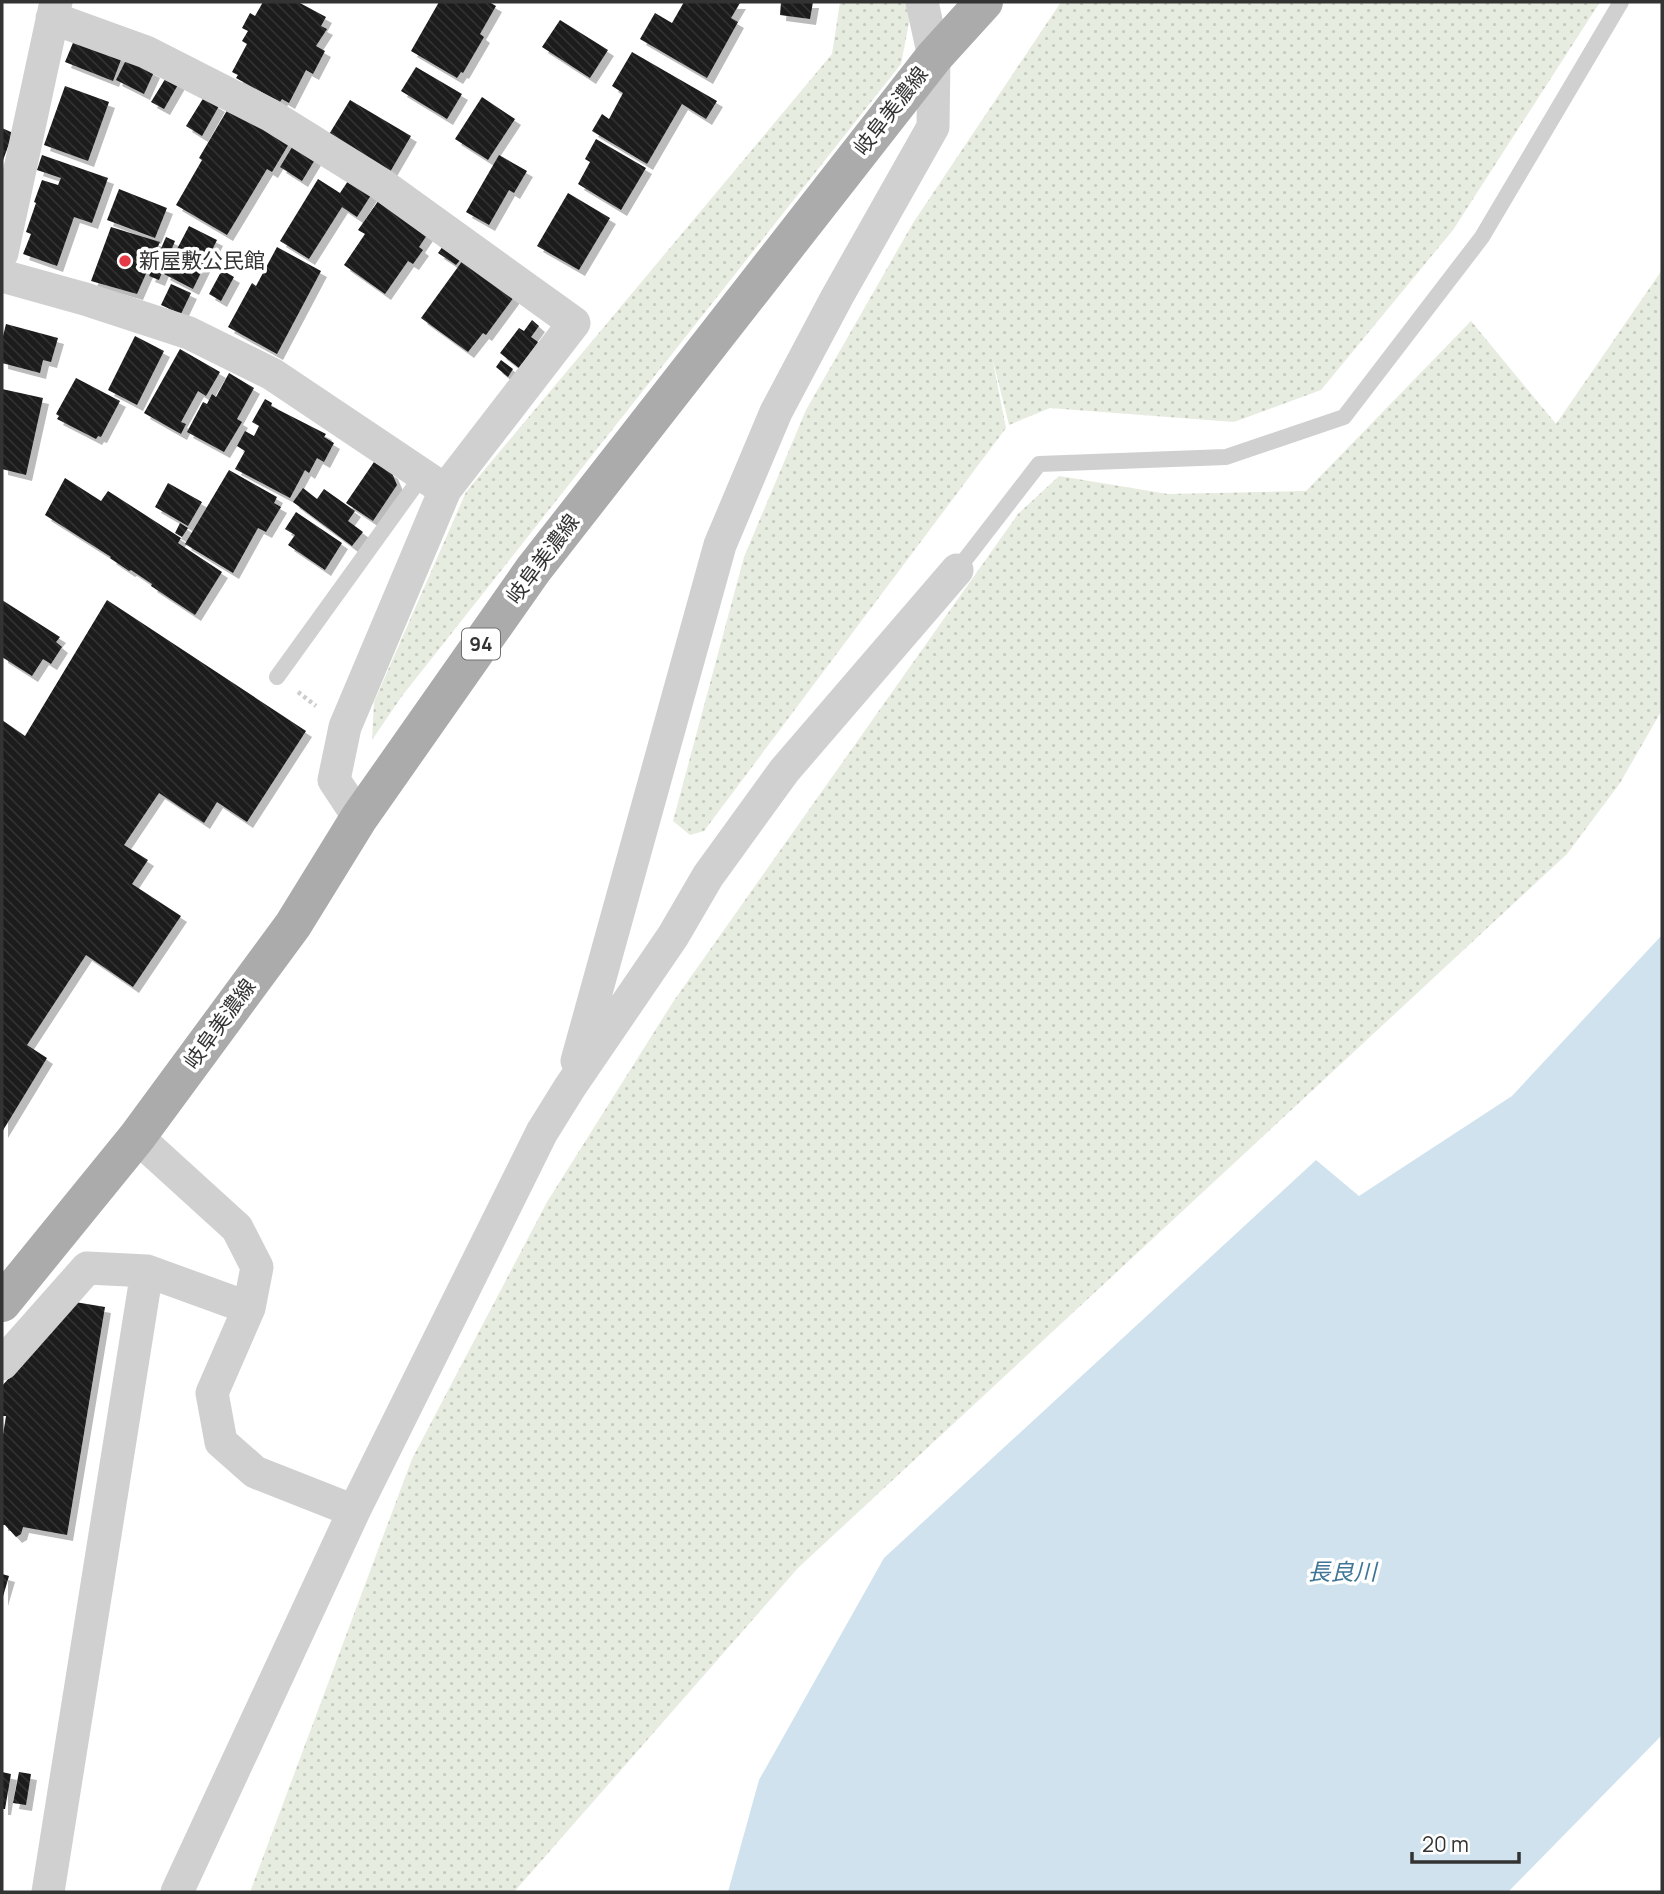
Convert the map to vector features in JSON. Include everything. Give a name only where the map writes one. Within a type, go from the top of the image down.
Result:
[{"type":"main road","name":"岐阜美濃線","points":[[2,1303],[137,1137],[293,925],[359,818],[533,570],[934,57],[984,2]]},
{"type":"street","points":[[569,1087],[720,545],[776,412],[933,127],[934,57],[922,2]]},
{"type":"street","points":[[2,253],[54,10],[146,52],[270,116],[381,184],[574,323],[433,483],[345,727],[334,780],[359,818]]},
{"type":"street","points":[[2,276],[85,299],[189,333],[272,374],[433,483]]},
{"type":"street","points":[[177,1892],[354,1511],[542,1132],[569,1087],[673,936],[708,876],[783,771],[957,570]]},
{"type":"street","points":[[137,1137],[237,1228],[257,1267],[249,1308],[212,1394],[221,1442],[255,1472],[354,1511]]},
{"type":"street","points":[[2,1364],[87,1268],[147,1271],[249,1308]]},
{"type":"street","points":[[48,1892],[147,1271]]},
{"type":"lane","points":[[957,570],[1039,464],[1226,457],[1344,417],[1482,237],[1621,2]]},
{"type":"lane","points":[[277,677],[433,483]]},
{"type":"path","points":[[277,677],[345,727]]},
{"type":"shaded area","points":[[840,2],[913,2],[901,64],[402,696],[372,740],[374,702],[466,492],[832,54]]},
{"type":"shaded area","points":[[1061,2],[1600,2],[1453,230],[1321,390],[1234,422],[1050,408],[1009,425],[992,357],[1006,428],[704,831],[690,835],[673,821],[744,557],[806,410],[913,223]]},
{"type":"shaded area","points":[[1662,270],[1662,710],[1620,783],[1567,854],[798,1568],[514,1892],[250,1892],[412,1459],[547,1202],[673,1002],[1018,514],[1059,476],[1168,494],[1306,491],[1471,321],[1556,424]]},
{"type":"water","name":"長良川","points":[[1662,935],[1662,1735],[1508,1892],[728,1892],[759,1780],[884,1558],[1316,1160],[1359,1196],[1512,1096]]},
{"type":"building","points":[[263,2],[298,2],[326,17],[321,26],[327,29],[316,46],[325,51],[313,74],[306,70],[289,103],[282,99],[280,102],[236,78],[238,75],[232,72],[247,44],[242,41],[248,31],[242,28],[250,13],[255,16]]},
{"type":"building","points":[[439,2],[489,2],[496,6],[480,34],[484,37],[463,73],[457,78],[411,51]]},
{"type":"building","points":[[684,2],[740,3],[731,18],[738,22],[707,78],[640,39],[655,13],[672,23]]},
{"type":"building","points":[[781,2],[813,2],[810,19],[780,15]]},
{"type":"building","points":[[560,20],[608,50],[590,78],[542,47]]},
{"type":"building","points":[[75,38],[122,57],[113,81],[65,62]]},
{"type":"building","points":[[632,52],[717,101],[706,119],[682,104],[647,164],[592,131],[602,114],[609,119],[623,93],[612,86]]},
{"type":"building","points":[[127,58],[154,72],[144,94],[116,80]]},
{"type":"building","points":[[416,67],[462,94],[447,119],[401,91]]},
{"type":"building","points":[[167,76],[179,83],[164,109],[151,102]]},
{"type":"building","points":[[65,86],[109,102],[88,161],[44,145]]},
{"type":"building","points":[[204,97],[219,106],[202,136],[186,126]]},
{"type":"building","points":[[482,97],[515,119],[488,160],[455,139]]},
{"type":"building","points":[[350,100],[411,136],[390,172],[328,136]]},
{"type":"building","points":[[229,107],[290,142],[272,172],[267,169],[227,235],[176,205],[202,160],[199,158]]},
{"type":"building","points":[[2,128],[13,133],[2,163]]},
{"type":"building","points":[[596,139],[646,168],[621,210],[578,184],[590,162],[585,159]]},
{"type":"building","points":[[294,144],[316,158],[302,181],[280,167]]},
{"type":"building","points":[[42,155],[108,178],[92,223],[74,217],[57,266],[23,254],[31,234],[26,232],[42,180],[58,185],[61,178],[37,170]]},
{"type":"building","points":[[499,155],[527,171],[514,193],[509,190],[489,225],[466,212]]},
{"type":"building","points":[[350,178],[373,192],[357,217],[342,207],[309,259],[280,241],[318,179],[340,193]]},
{"type":"building","points":[[119,189],[167,208],[155,238],[107,220]]},
{"type":"building","points":[[568,193],[610,218],[579,270],[537,246]]},
{"type":"building","points":[[381,197],[429,232],[419,247],[423,250],[413,264],[408,261],[385,294],[344,265],[365,234],[358,230]]},
{"type":"building","points":[[189,226],[217,240],[193,289],[164,274]]},
{"type":"building","name":"新屋敷公民館","points":[[111,227],[160,242],[137,294],[91,281]]},
{"type":"building","points":[[166,237],[175,241],[159,280],[149,276]]},
{"type":"building","points":[[443,246],[461,259],[456,265],[438,253]]},
{"type":"building","points":[[277,247],[321,271],[277,354],[228,327],[252,283],[256,286]]},
{"type":"building","points":[[463,260],[514,297],[486,335],[483,333],[468,352],[421,318]]},
{"type":"building","points":[[222,270],[234,277],[221,301],[209,294]]},
{"type":"building","points":[[171,284],[191,293],[181,314],[161,305]]},
{"type":"building","points":[[532,320],[539,326],[531,337],[538,342],[519,368],[500,353],[519,328],[524,331]]},
{"type":"building","points":[[6,324],[58,338],[51,362],[43,360],[40,373],[2,363],[2,340]]},
{"type":"building","points":[[135,336],[164,351],[137,405],[108,390]]},
{"type":"building","points":[[180,349],[220,372],[206,396],[198,391],[181,422],[186,424],[181,434],[144,413]]},
{"type":"building","points":[[501,360],[513,369],[508,377],[496,367]]},
{"type":"building","points":[[229,373],[254,388],[237,419],[242,422],[224,452],[187,432],[203,402],[207,404],[212,394],[216,397]]},
{"type":"building","points":[[76,378],[120,401],[101,437],[96,439],[57,419],[59,416],[56,414]]},
{"type":"building","points":[[2,389],[43,398],[26,475],[2,469]]},
{"type":"building","points":[[265,399],[272,403],[271,406],[326,434],[324,437],[334,443],[324,462],[317,458],[309,473],[305,470],[290,498],[235,469],[245,451],[237,446],[245,431],[254,436],[259,426],[252,422]]},
{"type":"building","points":[[374,462],[392,473],[397,485],[373,521],[346,503]]},
{"type":"building","points":[[229,470],[277,497],[274,503],[281,507],[266,532],[258,528],[233,573],[185,544]]},
{"type":"building","points":[[65,478],[101,501],[108,491],[181,538],[178,543],[222,572],[195,615],[45,515]]},
{"type":"building","points":[[168,483],[202,502],[188,526],[155,507]]},
{"type":"building","points":[[303,488],[317,499],[324,489],[355,511],[348,521],[363,532],[352,546],[293,502]]},
{"type":"building","points":[[296,512],[342,543],[325,570],[288,545],[295,535],[285,529]]},
{"type":"building","points":[[180,523],[188,528],[182,537],[175,533]]},
{"type":"building","points":[[2,600],[60,637],[56,642],[62,647],[51,664],[43,659],[32,676],[2,657]]},
{"type":"building","points":[[107,600],[306,731],[247,822],[217,802],[204,823],[159,793],[124,845],[148,860],[132,884],[181,916],[133,987],[86,955],[27,1045],[47,1058],[2,1132],[2,720],[25,736]]},
{"type":"building","points":[[75,1302],[105,1307],[67,1535],[23,1527],[21,1534],[16,1537],[2,1525],[2,1441],[6,1416],[2,1416],[2,1386]]},
{"type":"building","points":[[2,1574],[9,1576],[2,1600]]},
{"type":"building","points":[[2,1772],[11,1774],[5,1809],[2,1809]]},
{"type":"building","points":[[19,1772],[31,1774],[26,1805],[13,1803]]},
{"type":"place","name":"新屋敷公民館","points":[[125,261]]}]
